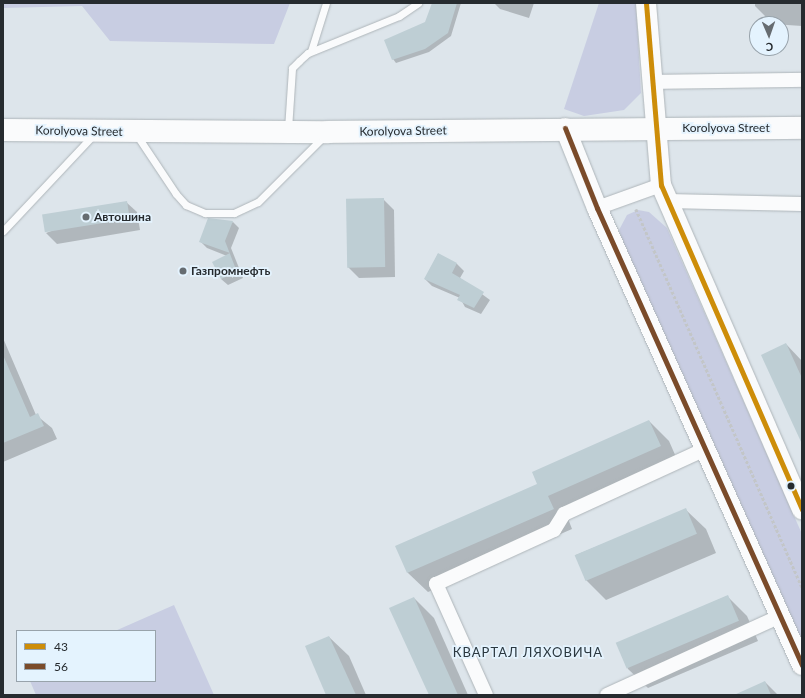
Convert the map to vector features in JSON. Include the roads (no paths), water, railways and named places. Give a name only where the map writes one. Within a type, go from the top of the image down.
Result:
[{"type":"highway","name":"Korolyova Street","points":[[3,130],[97,132],[328,132],[564,128],[802,128]]},
{"type":"street","points":[[646,3],[656,128],[664,193],[802,510]]},
{"type":"street","points":[[653,82],[802,80]]},
{"type":"street","points":[[564,128],[597,208],[802,665]]},
{"type":"street","points":[[597,208],[630,196],[664,193],[802,204]]},
{"type":"street","points":[[486,695],[436,584],[554,530],[564,514],[705,449]]},
{"type":"street","points":[[607,695],[780,616]]},
{"type":"lane","points":[[312,51],[326,3]]},
{"type":"lane","points":[[288,132],[292,68],[312,51],[399,16],[418,3]]},
{"type":"lane","points":[[3,231],[97,132]]},
{"type":"lane","points":[[134,132],[176,194],[186,204],[205,213],[234,213],[258,202],[328,132]]},
{"type":"place","name":"Автошина","points":[[86,217]]},
{"type":"place","name":"Газпромнефть","points":[[183,271]]},
{"type":"district","name":"КВАРТАЛ ЛЯХОВИЧА","points":[[528,652]]}]
